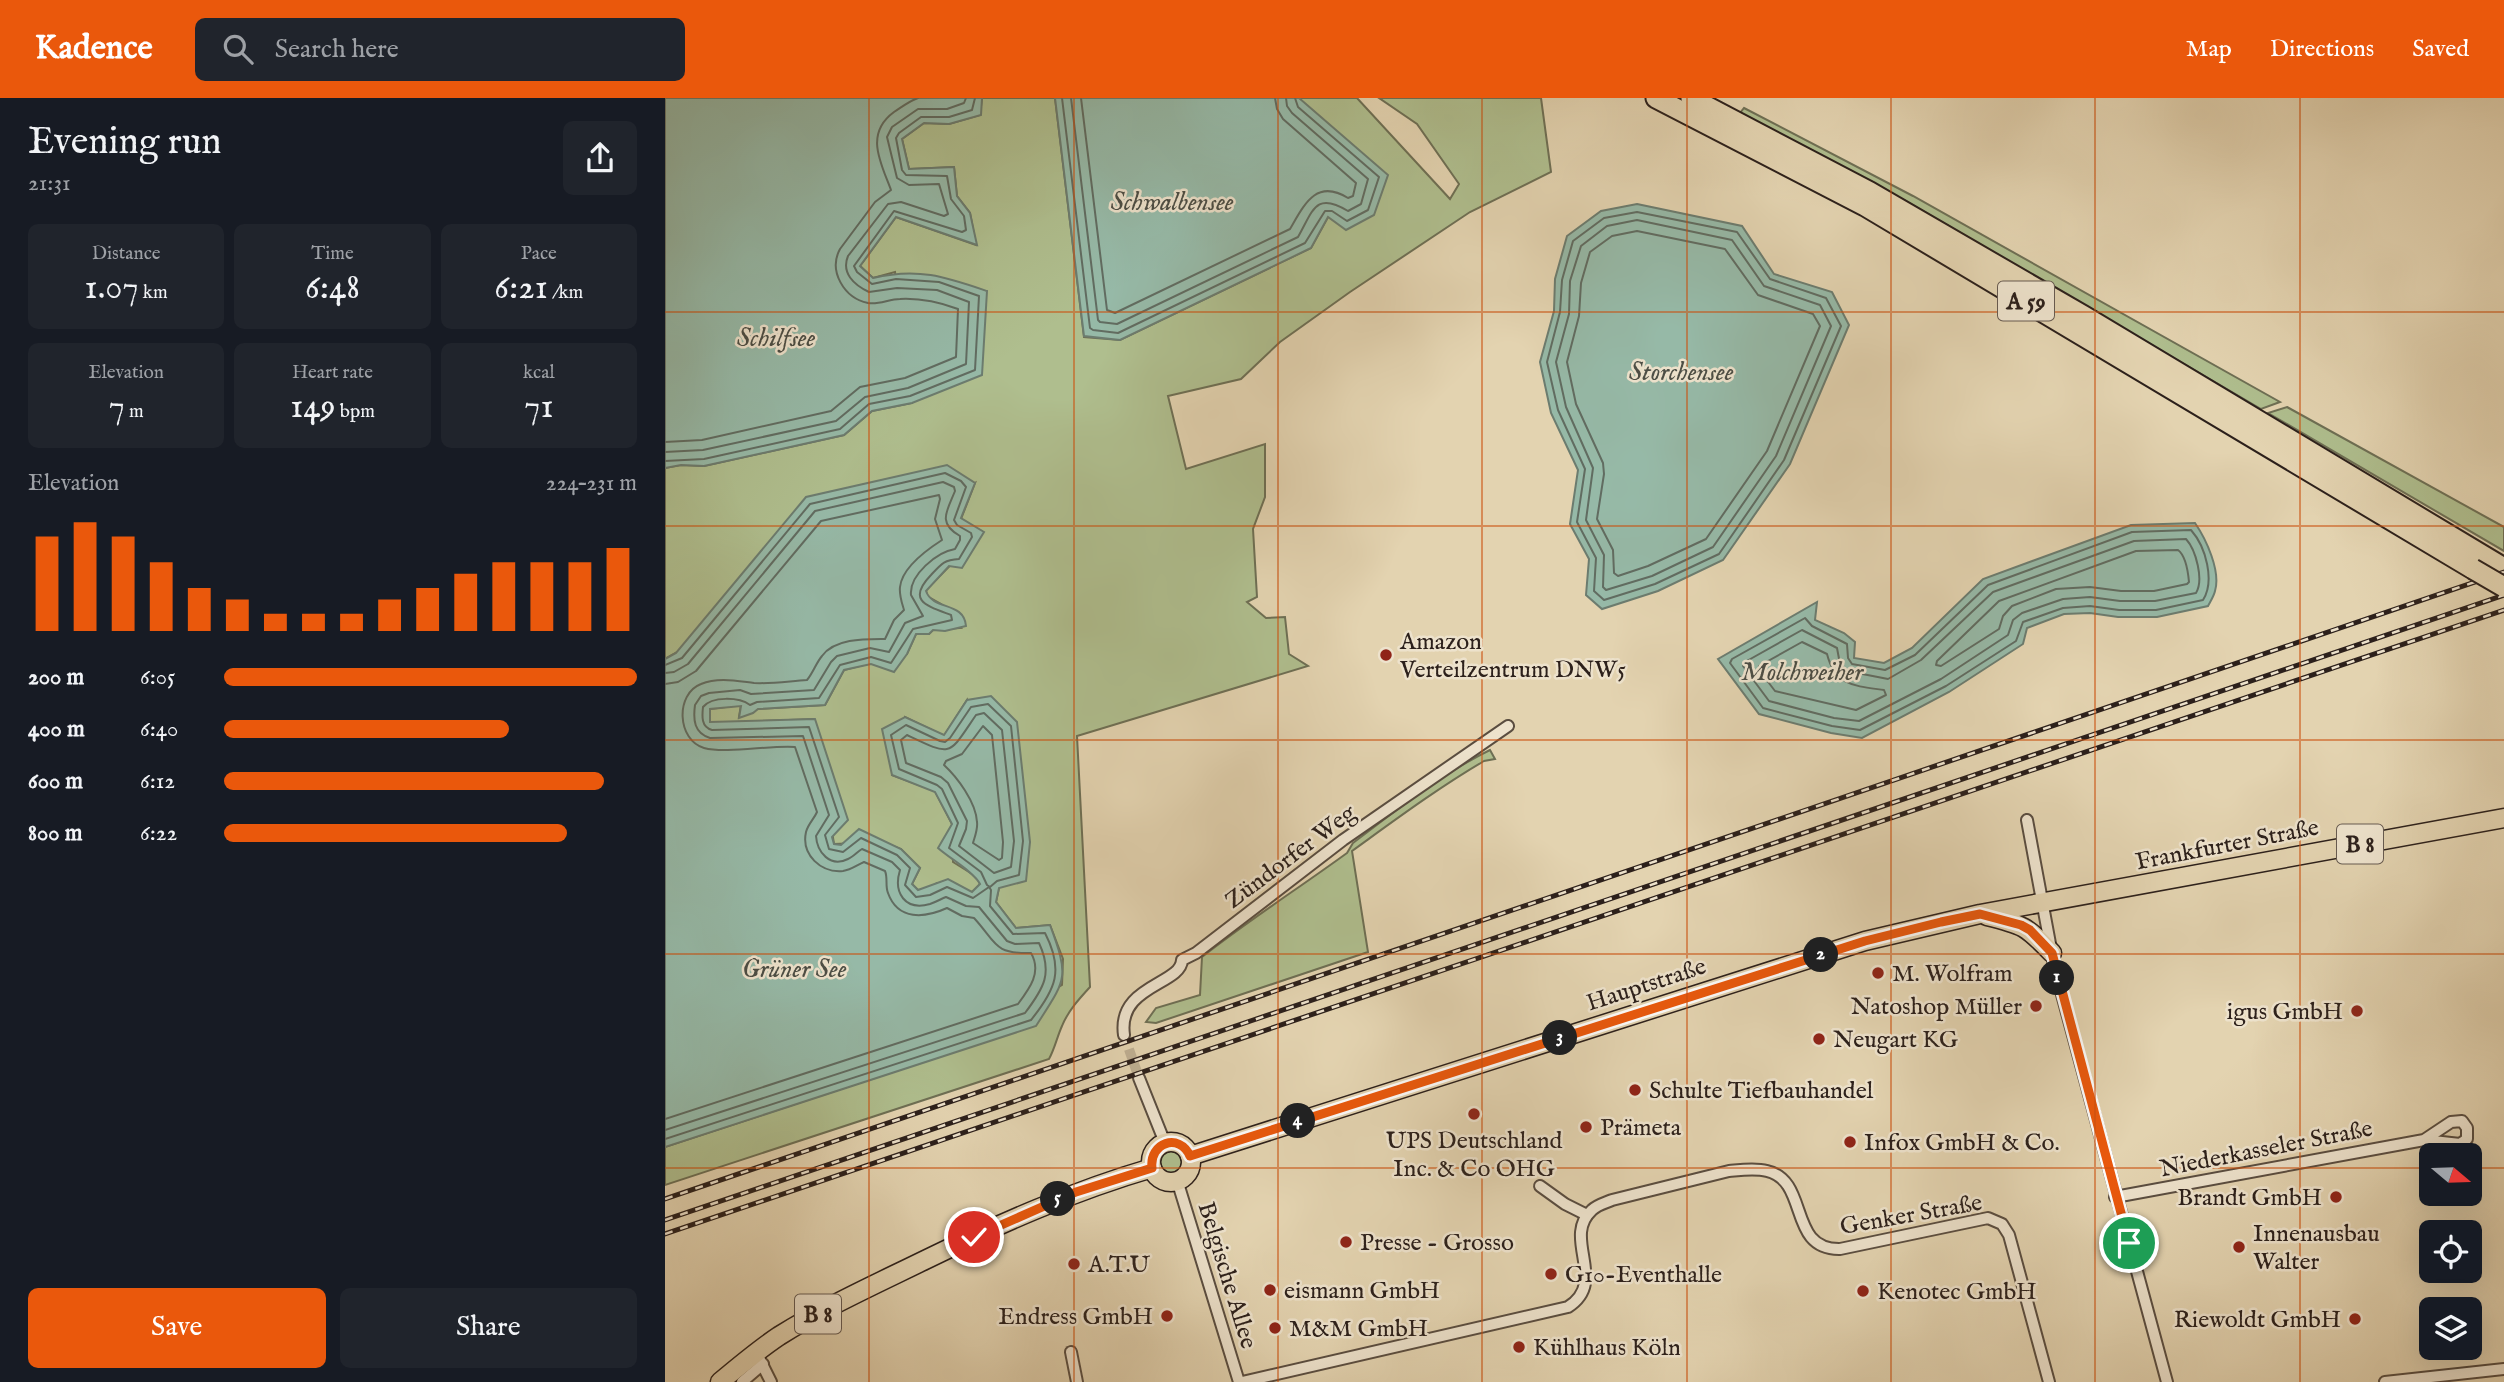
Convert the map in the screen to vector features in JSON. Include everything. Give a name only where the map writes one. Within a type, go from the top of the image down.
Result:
[{"type":"highway","name":"A 59","points":[[1656,98],[1865,206],[2504,587]]},
{"type":"highway","name":"A 59","points":[[1691,98],[1870,192],[2084,316],[2499,565]]},
{"type":"main road","name":"Frankfurter Straße","points":[[2042,903],[2504,818]]},
{"type":"main road","name":"Hauptstraße","points":[[1190,1156],[1865,941],[1980,914],[2042,903]]},
{"type":"main road","points":[[1980,914],[2021,925],[2030,930],[2052,953]]},
{"type":"main road","points":[[1165,1143],[1177,1143],[1187,1150],[1190,1156],[1190,1168],[1177,1181],[1159,1178],[1152,1168],[1152,1156],[1159,1146],[1165,1143]]},
{"type":"main road","name":"B 8","points":[[720,1382],[759,1358],[814,1315],[974,1237],[1076,1192],[1152,1168]]},
{"type":"street","name":"Zündorfer Weg","points":[[1124,1035],[1123,1025],[1129,1007],[1152,986],[1181,970],[1182,960],[1196,953],[1373,818],[1508,726]]},
{"type":"street","points":[[2027,820],[2052,953],[2115,1197],[2167,1382]]},
{"type":"street","points":[[1139,1078],[1165,1143]]},
{"type":"street","name":"Niederkasseler Straße","points":[[2115,1197],[2424,1140]]},
{"type":"street","name":"Genker Straße","points":[[1587,1215],[1595,1207],[1612,1200],[1729,1171],[1748,1170],[1769,1171],[1787,1183],[1809,1236],[1829,1249],[1840,1249],[1976,1220],[1989,1218],[1999,1221],[2009,1235],[2049,1382]]},
{"type":"street","name":"Belgische Allee","points":[[1177,1181],[1241,1382]]},
{"type":"street","points":[[1241,1382],[1568,1307],[1580,1297],[1586,1281],[1581,1238],[1587,1215],[1565,1204],[1540,1186]]},
{"type":"street","points":[[1071,1352],[1077,1382]]},
{"type":"street","points":[[742,1382],[759,1358],[771,1382]]},
{"type":"street","points":[[2385,1382],[2504,1369]]},
{"type":"shaded area","points":[[982,98],[1055,98],[1084,337],[1120,340],[1311,248],[1328,217],[1299,98],[1357,98],[1450,199],[1459,184],[1417,124],[1379,98],[1541,98],[1551,172],[1470,212],[1350,292],[1280,342],[1241,379],[1168,396],[1186,469],[1265,444],[1265,497],[1253,529],[1257,597],[1247,602],[1266,618],[1285,617],[1289,654],[1308,666],[1077,736],[1090,987],[1067,1015],[1049,1059],[665,1185],[665,1147],[944,1055],[1062,985],[1063,959],[1050,925],[1016,928],[996,902],[999,888],[967,700],[944,736],[905,717],[892,775],[935,791],[952,824],[953,862],[977,877],[980,884],[972,892],[937,883],[928,889],[918,890],[912,884],[920,868],[901,849],[883,842],[834,844],[814,719],[710,723],[710,709],[741,705],[739,717],[757,709],[825,705],[844,670],[907,654],[916,634],[961,628],[941,604],[927,596],[926,590],[983,532],[961,519],[975,483],[665,659],[665,468],[681,465],[704,466],[844,435],[872,411],[912,403],[895,272],[873,278],[860,266],[896,217],[976,245],[970,213],[957,196],[954,167],[909,169],[902,139],[924,123],[949,124],[980,115]]},
{"type":"shaded area","points":[[1744,108],[1913,196],[2280,402],[2261,409],[1906,201],[1740,113]]},
{"type":"shaded area","points":[[2287,407],[2504,527],[2504,551],[2268,413]]},
{"type":"shaded area","points":[[1490,750],[1495,759],[1484,761],[1450,782],[1352,851],[1368,952],[1156,1023],[1146,1022],[1156,1008],[1200,995],[1202,957],[1347,853],[1353,843],[1420,793]]},
{"type":"shaded area","points":[[1171,1149],[1180,1153],[1184,1162],[1180,1171],[1171,1175],[1162,1171],[1158,1162],[1162,1153]]},
{"type":"water","name":"Schilfsee","points":[[665,98],[982,98],[981,115],[949,124],[924,123],[902,139],[909,169],[954,167],[957,196],[970,213],[977,245],[896,217],[860,266],[873,278],[904,273],[932,275],[987,291],[982,375],[912,403],[872,411],[844,435],[704,466],[681,465],[665,468]]},
{"type":"water","name":"Schwalbensee","points":[[1055,98],[1299,98],[1388,175],[1374,215],[1346,230],[1328,217],[1311,248],[1120,340],[1084,336]]},
{"type":"water","name":"Storchensee","points":[[1637,204],[1742,226],[1774,274],[1832,292],[1849,325],[1790,464],[1723,560],[1658,591],[1602,609],[1586,595],[1589,559],[1570,524],[1578,470],[1551,413],[1540,362],[1554,311],[1555,279],[1567,236],[1601,211]]},
{"type":"water","name":"Grüner See","points":[[947,465],[975,483],[961,518],[984,532],[962,568],[949,566],[926,591],[935,601],[960,613],[966,626],[916,634],[907,654],[894,672],[871,664],[844,670],[825,705],[758,709],[739,718],[741,706],[710,709],[710,722],[815,719],[848,820],[832,837],[834,844],[841,845],[859,829],[901,849],[920,868],[912,884],[918,890],[948,879],[972,892],[980,884],[977,879],[938,848],[952,824],[935,792],[892,775],[882,729],[905,717],[944,735],[967,700],[991,696],[1017,722],[1030,842],[1026,881],[999,888],[996,902],[1016,928],[1050,925],[1062,968],[1059,988],[1036,1026],[665,1147],[665,659],[676,653],[806,497]]},
{"type":"water","name":"Molchweiher","points":[[2195,523],[2208,546],[2216,574],[2215,591],[2208,606],[2157,617],[2064,614],[2027,628],[2023,644],[1949,692],[1862,738],[1831,733],[1759,714],[1718,659],[1817,602],[1815,620],[1844,633],[1855,642],[1854,658],[1884,663],[1912,648],[1983,579],[2131,525]]},
{"type":"tunnel","points":[[1124,1035],[1139,1078]]},
{"type":"railway","points":[[665,1199],[2504,572]]},
{"type":"railway","points":[[665,1220],[2504,595]]},
{"type":"railway","points":[[665,1234],[2504,610]]},
{"type":"place","name":"Amazon Verteilzentrum DNW5","points":[[1386,655]]},
{"type":"place","name":"M. Wolfram","points":[[1878,973]]},
{"type":"place","name":"Natoshop Müller","points":[[2036,1006]]},
{"type":"place","name":"igus GmbH","points":[[2357,1011]]},
{"type":"place","name":"Neugart KG","points":[[1819,1039]]},
{"type":"place","name":"Schulte Tiefbauhandel","points":[[1635,1090]]},
{"type":"place","name":"UPS Deutschland Inc. & Co OHG","points":[[1474,1114]]},
{"type":"place","name":"Prämeta","points":[[1586,1127]]},
{"type":"place","name":"Infox GmbH & Co.","points":[[1850,1142]]},
{"type":"place","name":"Brandt GmbH","points":[[2336,1197]]},
{"type":"place","name":"Presse - Grosso","points":[[1346,1242]]},
{"type":"place","name":"Innenausbau Walter","points":[[2239,1247]]},
{"type":"place","name":"A.T.U","points":[[1074,1264]]},
{"type":"place","name":"G10-Eventhalle","points":[[1551,1274]]},
{"type":"place","name":"eismann GmbH","points":[[1270,1290]]},
{"type":"place","name":"Kenotec GmbH","points":[[1863,1291]]},
{"type":"place","name":"Endress GmbH","points":[[1167,1316]]},
{"type":"place","name":"Riewoldt GmbH","points":[[2355,1319]]},
{"type":"place","name":"M&M GmbH","points":[[1275,1328]]},
{"type":"place","name":"Kühlhaus Köln","points":[[1519,1347]]},
{"type":"route","points":[[974,1237],[1076,1192],[1152,1168],[1151,1161],[1155,1150],[1165,1143],[1177,1143],[1187,1150],[1190,1156],[1865,941],[1980,914],[2021,925],[2030,930],[2052,953],[2129,1243]]}]
